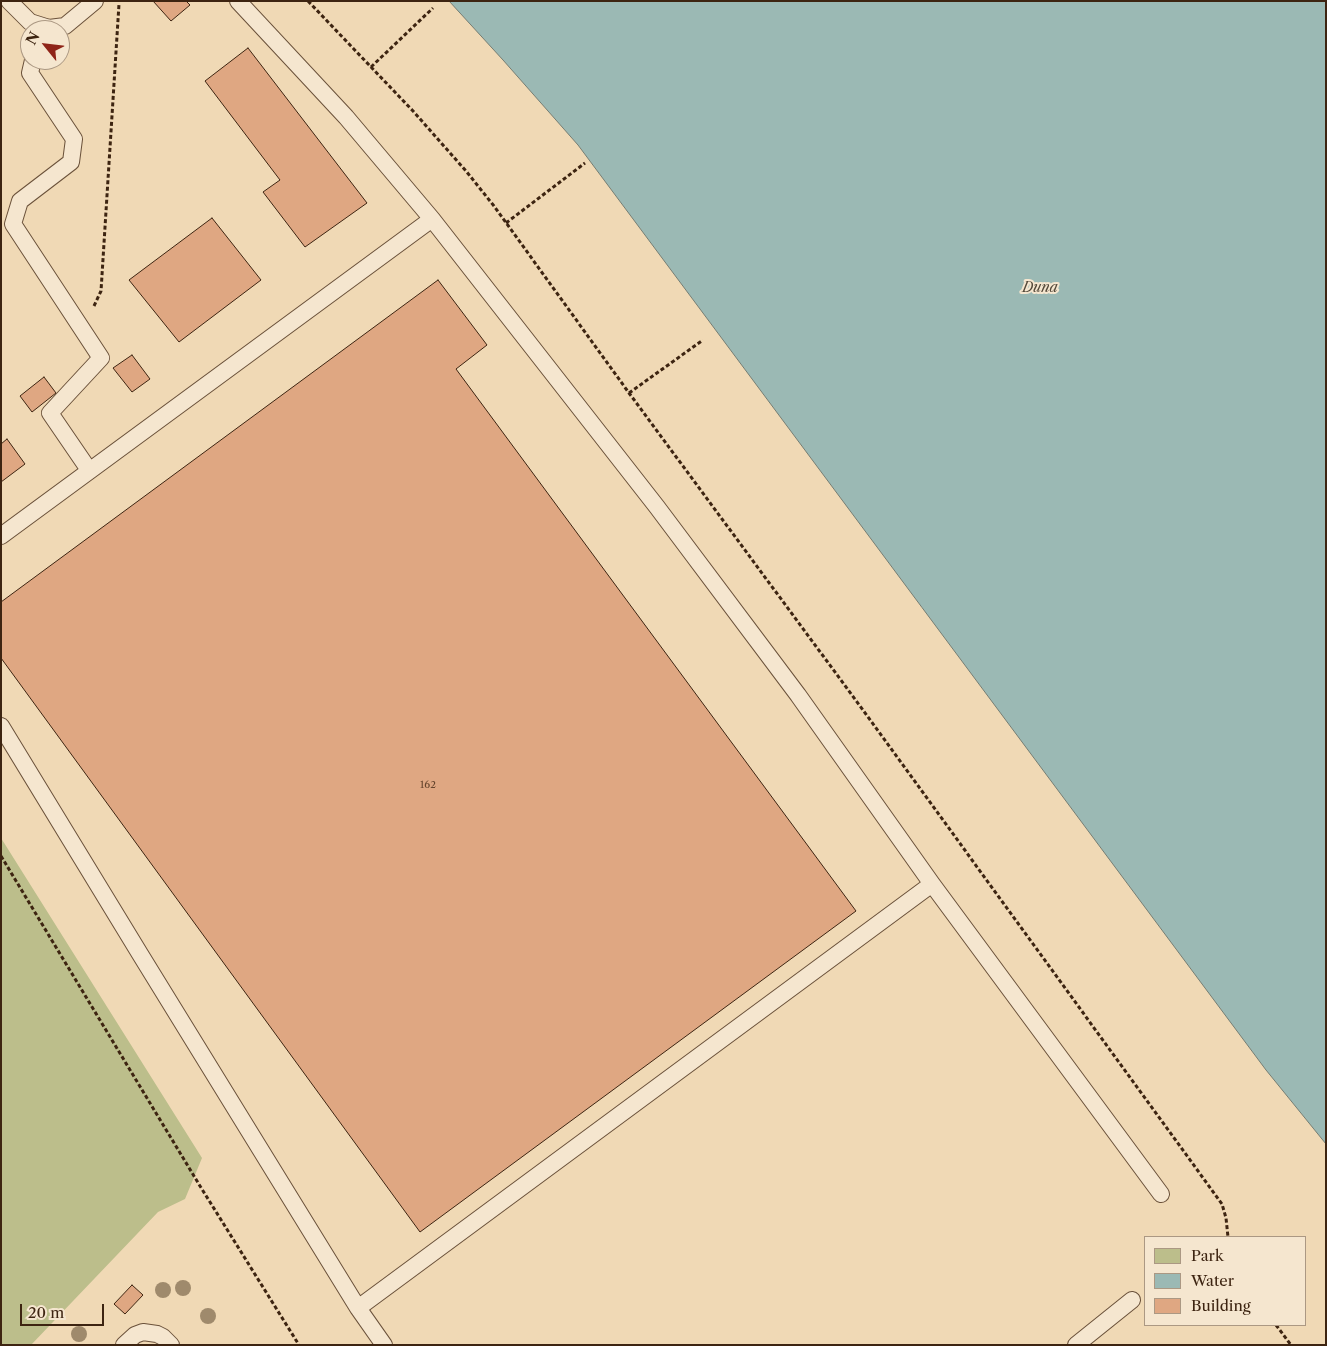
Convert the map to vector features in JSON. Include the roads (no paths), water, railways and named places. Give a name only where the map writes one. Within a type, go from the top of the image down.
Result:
[{"type":"lane","points":[[9,1],[28,20]]},
{"type":"lane","points":[[70,21],[95,1]]},
{"type":"lane","points":[[238,1],[346,118],[432,219],[663,515],[798,695],[932,884],[1161,1194]]},
{"type":"lane","points":[[31,70],[30,73],[74,139],[71,162],[20,201],[13,224],[101,358],[50,413],[90,470]]},
{"type":"lane","points":[[1,536],[432,219]]},
{"type":"lane","points":[[1,726],[358,1308],[384,1345]]},
{"type":"lane","points":[[358,1308],[932,884]]},
{"type":"lane","points":[[1076,1345],[1132,1300]]},
{"type":"lane","points":[[124,1345],[135,1335],[143,1332],[156,1334],[171,1345]]},
{"type":"water","name":"Duna","points":[[449,1],[1326,1],[1326,1144],[1266,1070],[578,145]]}]
